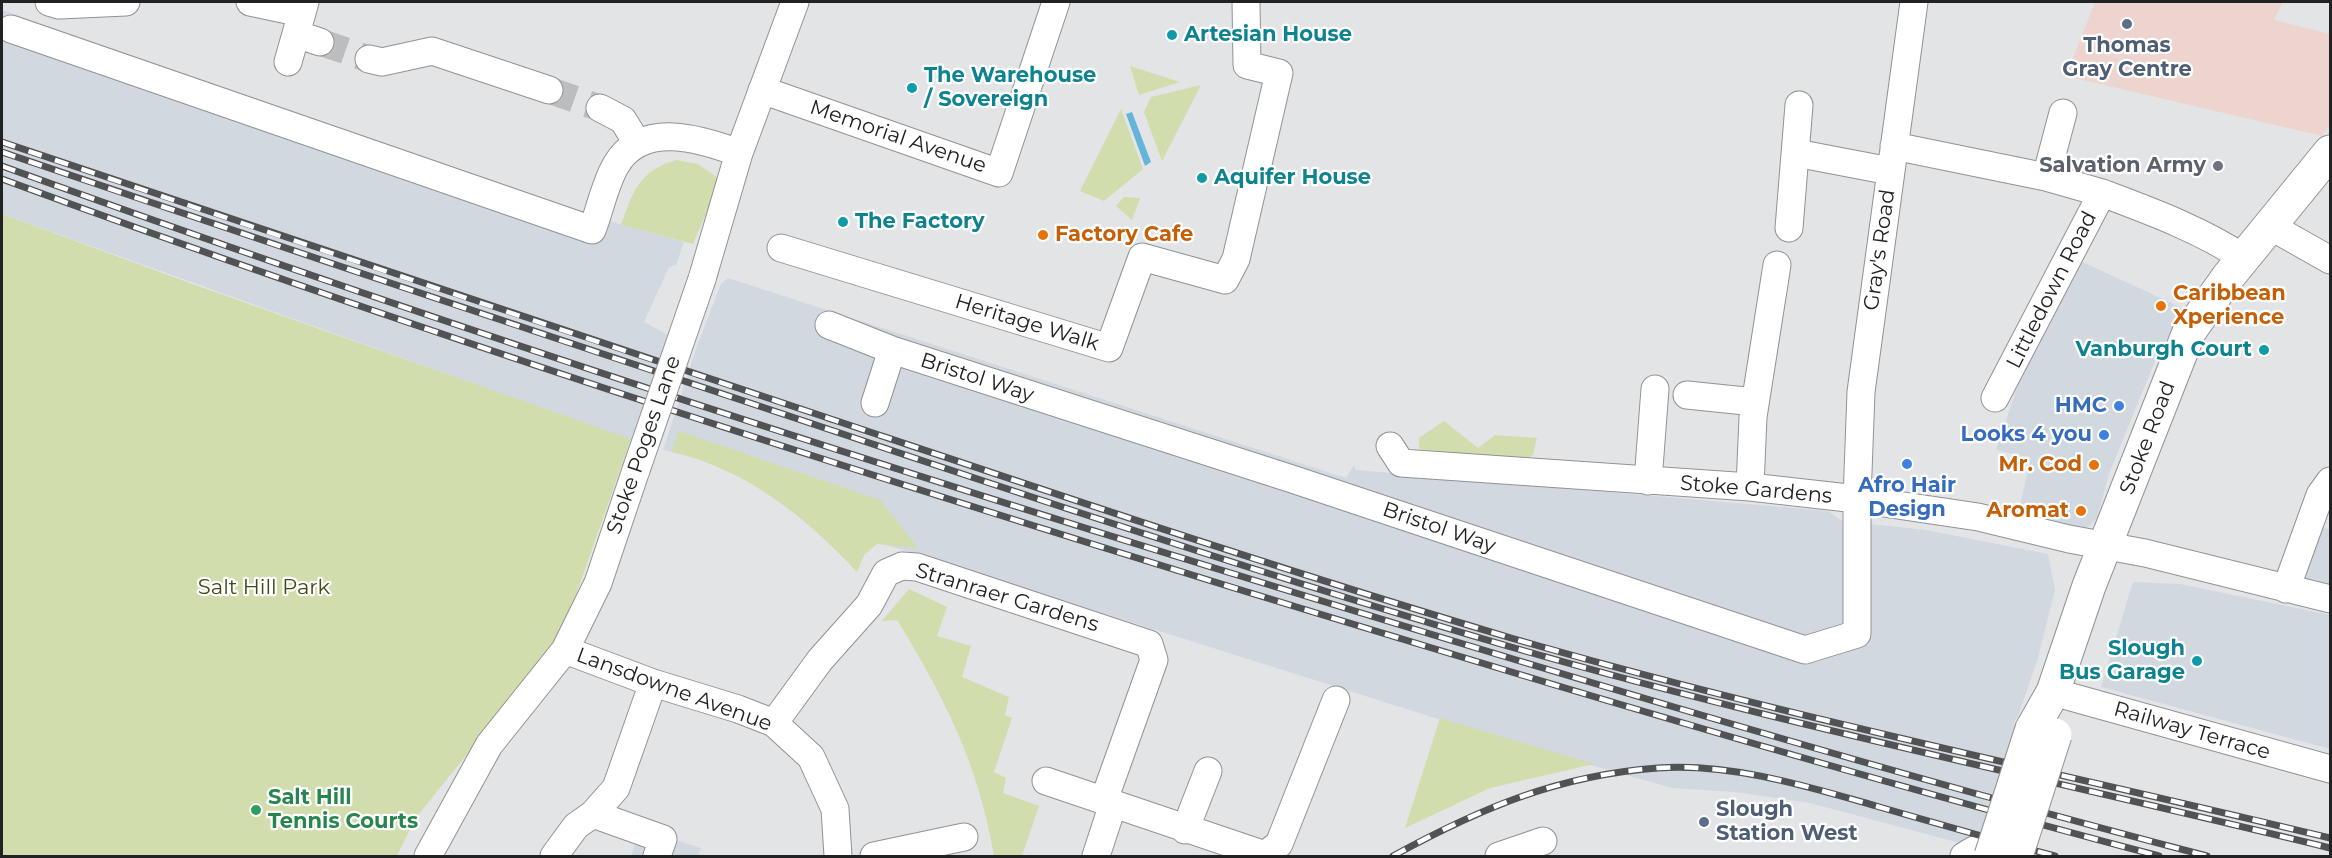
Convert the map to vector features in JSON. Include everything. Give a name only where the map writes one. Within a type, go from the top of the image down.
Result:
[{"type":"main road","name":"Stoke Road","points":[[2016,856],[2053,692],[2089,586],[2107,546],[2189,332],[2228,277],[2331,152]]},
{"type":"main road","name":"Stoke Road","points":[[1974,854],[2044,732]]},
{"type":"street","points":[[49,2],[58,5],[126,2]]},
{"type":"street","points":[[250,2],[306,23],[288,62]]},
{"type":"street","name":"Stoke Poges Lane","points":[[428,856],[489,745],[565,650],[598,583],[702,279],[739,153],[795,2]]},
{"type":"street","name":"Memorial Avenue","points":[[762,90],[999,172],[1056,2]]},
{"type":"street","name":"Heritage Walk","points":[[781,248],[1109,348],[1142,257],[1225,280],[1236,259],[1279,73],[1247,65],[1246,2]]},
{"type":"street","name":"Gray's Road","points":[[1857,499],[1861,392],[1914,2]]},
{"type":"street","points":[[10,29],[592,230],[616,164],[637,143],[675,135],[739,153]]},
{"type":"street","points":[[369,59],[382,62],[432,51],[549,90]]},
{"type":"street","points":[[1789,228],[1799,105]]},
{"type":"street","points":[[600,108],[623,120],[637,143]]},
{"type":"street","points":[[2046,177],[2063,113]]},
{"type":"street","points":[[1796,153],[1892,159],[2046,177],[2102,193]]},
{"type":"street","name":"Littledown Road","points":[[1995,398],[2102,193],[2206,238],[2245,259]]},
{"type":"street","points":[[2270,226],[2331,260]]},
{"type":"street","points":[[1750,488],[1755,402],[1777,265]]},
{"type":"street","name":"Bristol Way","points":[[829,325],[892,350],[1292,479],[1805,650],[1857,634],[1857,499]]},
{"type":"street","name":"Bristol Way","points":[[875,402],[892,350]]},
{"type":"street","points":[[1648,481],[1655,389]]},
{"type":"street","points":[[1688,395],[1755,402]]},
{"type":"street","name":"Stoke Gardens","points":[[1396,455],[1648,481],[1857,499],[1978,517],[2145,553],[2331,600]]},
{"type":"street","points":[[2286,589],[2320,495],[2331,481]]},
{"type":"street","name":"Stranraer Gardens","points":[[774,723],[820,660],[869,605],[886,573],[902,566],[917,567],[1149,644],[1154,660],[1108,802]]},
{"type":"street","name":"Lansdowne Avenue","points":[[565,650],[653,683],[738,709],[774,723],[811,757],[835,808],[838,856]]},
{"type":"street","points":[[554,856],[576,826],[593,814],[616,788],[653,683]]},
{"type":"street","name":"Railway Terrace","points":[[2053,692],[2201,735],[2331,769]]},
{"type":"street","points":[[1046,781],[1185,830],[1265,855],[1279,844],[1336,700]]},
{"type":"street","points":[[1185,830],[1208,771]]},
{"type":"street","points":[[1096,856],[1108,802]]},
{"type":"street","points":[[593,814],[655,840]]},
{"type":"street","points":[[874,856],[964,837]]},
{"type":"street","points":[[1499,856],[1543,840]]},
{"type":"shaded area","points":[[2095,2],[2283,2],[2274,20],[2330,34],[2330,124],[2322,136],[2066,76]]},
{"type":"shaded area","points":[[2,10],[619,224],[684,242],[676,265],[669,267],[644,322],[670,336],[636,442],[2,214]]},
{"type":"shaded area","points":[[2074,258],[2182,308],[2153,366],[2109,474],[2097,518],[2085,530],[2019,509],[2031,458],[1996,450],[2022,373]]},
{"type":"shaded area","points":[[728,278],[1346,478],[1354,465],[1356,470],[1828,511],[1842,521],[1926,530],[2048,554],[2055,590],[2038,658],[2018,716],[2010,728],[2016,721],[1977,856],[1960,843],[1810,803],[1735,792],[1672,788],[1527,747],[801,518],[755,485],[722,467],[702,459],[663,450],[697,346],[721,284]]},
{"type":"shaded area","points":[[2319,526],[2330,530],[2330,594],[2300,586]]},
{"type":"shaded area","points":[[2133,582],[2180,584],[2330,615],[2330,749],[2101,687]]},
{"type":"shaded area","points":[[641,829],[701,848],[698,856],[631,856]]},
{"type":"green space","points":[[1130,66],[1180,82],[1139,95]]},
{"type":"green space","points":[[1201,85],[1162,161],[1144,112],[1151,97]]},
{"type":"green space","points":[[1121,109],[1143,169],[1104,201],[1080,191]]},
{"type":"green space","points":[[676,160],[698,164],[718,178],[716,190],[693,244],[621,225],[629,202],[639,184],[653,170]]},
{"type":"green space","points":[[1124,197],[1140,198],[1132,220],[1116,206]]},
{"type":"green space","name":"Salt Hill Park","points":[[2,214],[631,439],[561,637],[415,819],[397,856],[2,856]]},
{"type":"green space","points":[[1444,421],[1478,448],[1495,435],[1537,438],[1533,455],[1525,460],[1419,449],[1419,438]]},
{"type":"green space","points":[[679,431],[880,500],[918,548],[877,544],[864,555],[857,572],[796,514],[750,483],[725,470],[672,452]]},
{"type":"green space","points":[[909,589],[947,607],[937,636],[971,646],[962,677],[1009,697],[1005,715],[1012,718],[994,772],[1006,778],[1003,793],[1039,806],[1022,856],[994,856],[979,792],[945,705],[897,620],[882,621]]},
{"type":"green space","points":[[1440,718],[1594,764],[1490,788],[1405,828]]},
{"type":"water","points":[[1132,112],[1151,162],[1145,166],[1126,114]]},
{"type":"tunnel","points":[[320,42],[369,59]]},
{"type":"tunnel","points":[[549,90],[600,108]]},
{"type":"railway","points":[[2,142],[1082,502],[1511,638],[1714,693],[2330,838]]},
{"type":"railway","points":[[2,152],[987,482],[1423,621],[1715,702],[2330,848]]},
{"type":"railway","points":[[2,166],[466,328],[778,431],[1090,530],[1726,722],[1966,791],[2207,856]]},
{"type":"railway","points":[[2,179],[460,340],[1077,539],[1694,726],[1926,793],[2159,856]]},
{"type":"railway","points":[[1393,856],[1457,823],[1520,797],[1586,778],[1621,772],[1685,767],[1741,773],[1796,784],[2055,856]]},
{"type":"place","name":"Thomas Gray Centre","points":[[2127,24]]},
{"type":"place","name":"Artesian House","points":[[1172,35]]},
{"type":"place","name":"The Warehouse / Sovereign","points":[[912,88]]},
{"type":"place","name":"Salvation Army","points":[[2218,166]]},
{"type":"place","name":"Aquifer House","points":[[1202,178]]},
{"type":"place","name":"The Factory","points":[[843,222]]},
{"type":"place","name":"Factory Cafe","points":[[1043,235]]},
{"type":"place","name":"Caribbean Xperience","points":[[2161,306]]},
{"type":"place","name":"Vanburgh Court","points":[[2264,350]]},
{"type":"place","name":"HMC","points":[[2119,406]]},
{"type":"place","name":"Looks 4 you","points":[[2104,435]]},
{"type":"place","name":"Afro Hair Design","points":[[1907,464]]},
{"type":"place","name":"Mr. Cod","points":[[2094,465]]},
{"type":"place","name":"Aromat","points":[[2081,511]]},
{"type":"place","name":"Slough Bus Garage","points":[[2197,661]]},
{"type":"place","name":"Salt Hill Tennis Courts","points":[[256,810]]},
{"type":"place","name":"Slough Station West","points":[[1704,822]]}]
